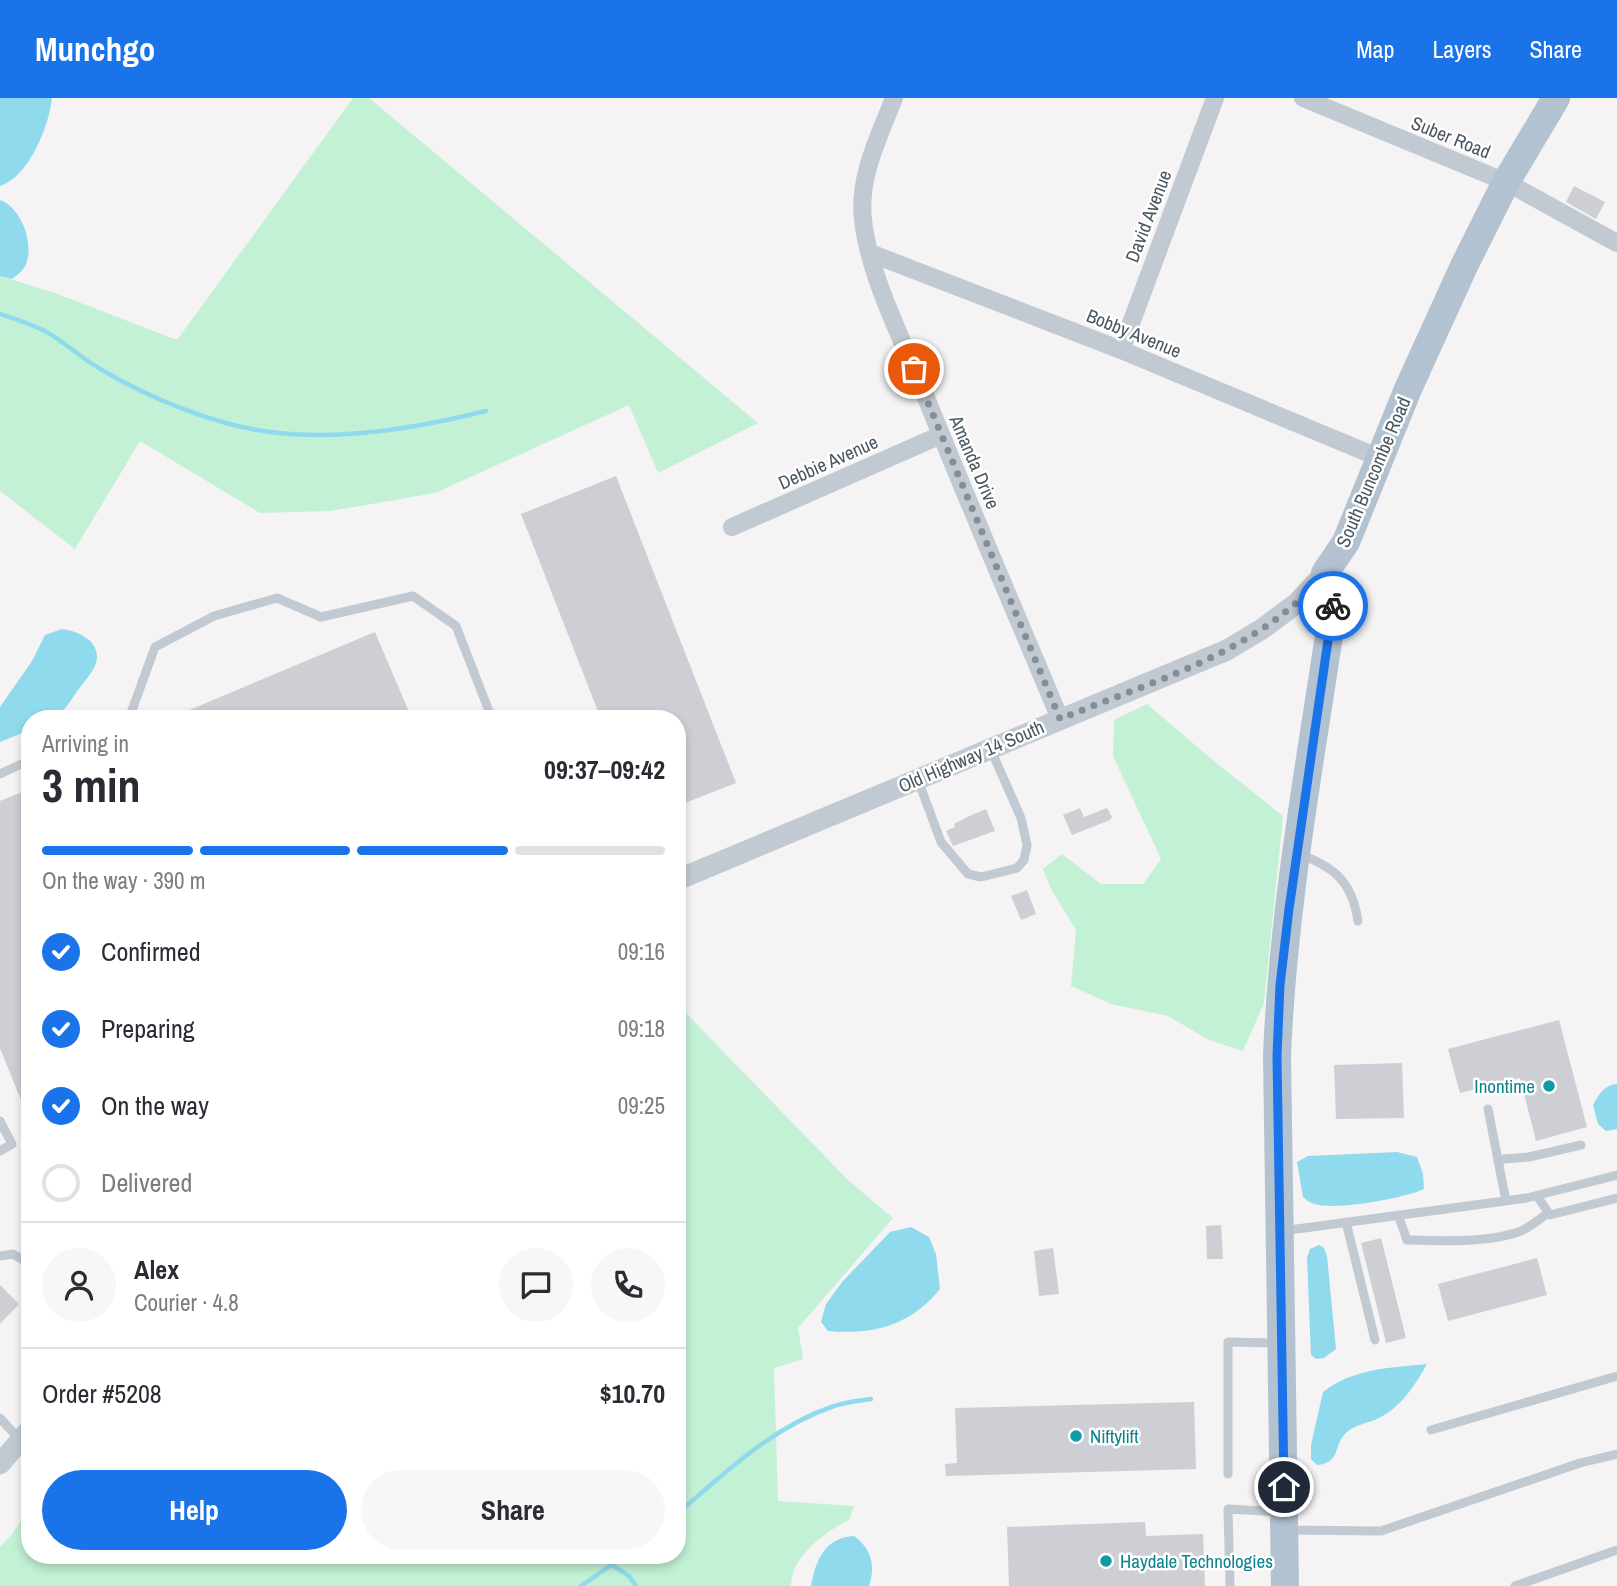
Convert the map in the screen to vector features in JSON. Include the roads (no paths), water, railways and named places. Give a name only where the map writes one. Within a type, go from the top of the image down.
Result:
[{"type":"main road","name":"South Buncombe Road","points":[[1325,573],[1346,542],[1436,324],[1506,182],[1556,98]]},
{"type":"main road","points":[[1285,1586],[1277,1056],[1280,985],[1333,609],[1325,573]]},
{"type":"street","name":"Amanda Drive","points":[[894,98],[865,180],[863,219],[870,253],[887,303],[1060,719]]},
{"type":"street","name":"David Avenue","points":[[1122,350],[1215,98]]},
{"type":"street","name":"Suber Road","points":[[1303,98],[1506,182],[1617,243]]},
{"type":"street","name":"Bobby Avenue","points":[[870,253],[1122,350],[1380,458]]},
{"type":"street","name":"Debbie Avenue","points":[[732,527],[941,435]]},
{"type":"street","name":"Old Highway 14 South","points":[[686,876],[1227,650],[1297,603],[1325,573]]},
{"type":"street","points":[[0,1464],[21,1440]]},
{"type":"lane","points":[[134,710],[155,647],[214,616],[277,598],[321,617],[413,596],[456,626],[489,710]]},
{"type":"lane","points":[[917,779],[941,842],[968,874],[981,877],[1017,868],[1024,860],[1027,845],[1021,818],[990,748]]},
{"type":"lane","points":[[0,774],[21,764]]},
{"type":"lane","points":[[1297,853],[1325,866],[1348,886],[1358,921]]},
{"type":"lane","points":[[1488,1109],[1506,1201]]},
{"type":"lane","points":[[0,1121],[12,1144],[0,1151]]},
{"type":"lane","points":[[1498,1162],[1581,1145]]},
{"type":"lane","points":[[1280,1231],[1537,1196],[1617,1175]]},
{"type":"lane","points":[[1537,1196],[1550,1215],[1617,1198]]},
{"type":"lane","points":[[1398,1215],[1407,1241],[1426,1241],[1480,1239],[1521,1231],[1548,1213]]},
{"type":"lane","points":[[1346,1222],[1375,1340]]},
{"type":"lane","points":[[0,1256],[13,1254],[21,1259]]},
{"type":"lane","points":[[1228,1474],[1228,1342],[1282,1343]]},
{"type":"lane","points":[[1431,1430],[1617,1376]]},
{"type":"lane","points":[[0,1418],[21,1432]]},
{"type":"lane","points":[[1230,1586],[1228,1509],[1285,1521],[1381,1531],[1580,1463],[1617,1454]]},
{"type":"lane","points":[[1515,1586],[1617,1550]]},
{"type":"water","points":[[0,98],[52,98],[47,122],[36,149],[20,172],[0,186]]},
{"type":"water","points":[[0,200],[15,211],[28,240],[29,250],[24,268],[12,279],[0,276]]},
{"type":"water","points":[[62,629],[82,635],[96,649],[96,663],[62,710],[21,710],[21,734],[0,742],[0,707],[32,661],[45,635]]},
{"type":"water","points":[[1617,1084],[1617,1129],[1606,1131],[1598,1124],[1593,1105],[1605,1088]]},
{"type":"water","points":[[1397,1152],[1417,1157],[1423,1174],[1424,1189],[1385,1200],[1351,1205],[1321,1205],[1311,1203],[1303,1197],[1297,1162],[1308,1156]]},
{"type":"water","points":[[911,1227],[929,1237],[936,1254],[940,1289],[916,1312],[890,1325],[860,1331],[828,1331],[821,1322],[826,1304],[843,1281],[890,1232]]},
{"type":"water","points":[[1319,1245],[1324,1248],[1327,1256],[1336,1349],[1324,1358],[1316,1359],[1311,1355],[1307,1258],[1310,1249]]},
{"type":"water","points":[[1427,1364],[1412,1388],[1393,1409],[1377,1419],[1357,1426],[1342,1437],[1330,1461],[1317,1465],[1311,1459],[1311,1445],[1323,1392],[1360,1374]]},
{"type":"water","points":[[854,1536],[864,1546],[870,1558],[872,1571],[869,1586],[811,1586],[819,1559],[829,1546]]},
{"type":"waterway","points":[[0,314],[45,331],[95,366],[140,391],[205,417],[249,428],[297,434],[352,434],[433,423],[486,411]]},
{"type":"waterway","points":[[686,1506],[751,1452],[790,1426],[834,1406],[871,1399]]},
{"type":"waterway","points":[[581,1586],[613,1564]]},
{"type":"waterway","points":[[612,1565],[629,1576],[636,1586]]},
{"type":"place","name":"Inontime","points":[[1549,1086]]},
{"type":"place","name":"Niftylift","points":[[1076,1436]]},
{"type":"place","name":"Haydale Technologies","points":[[1106,1561]]}]
